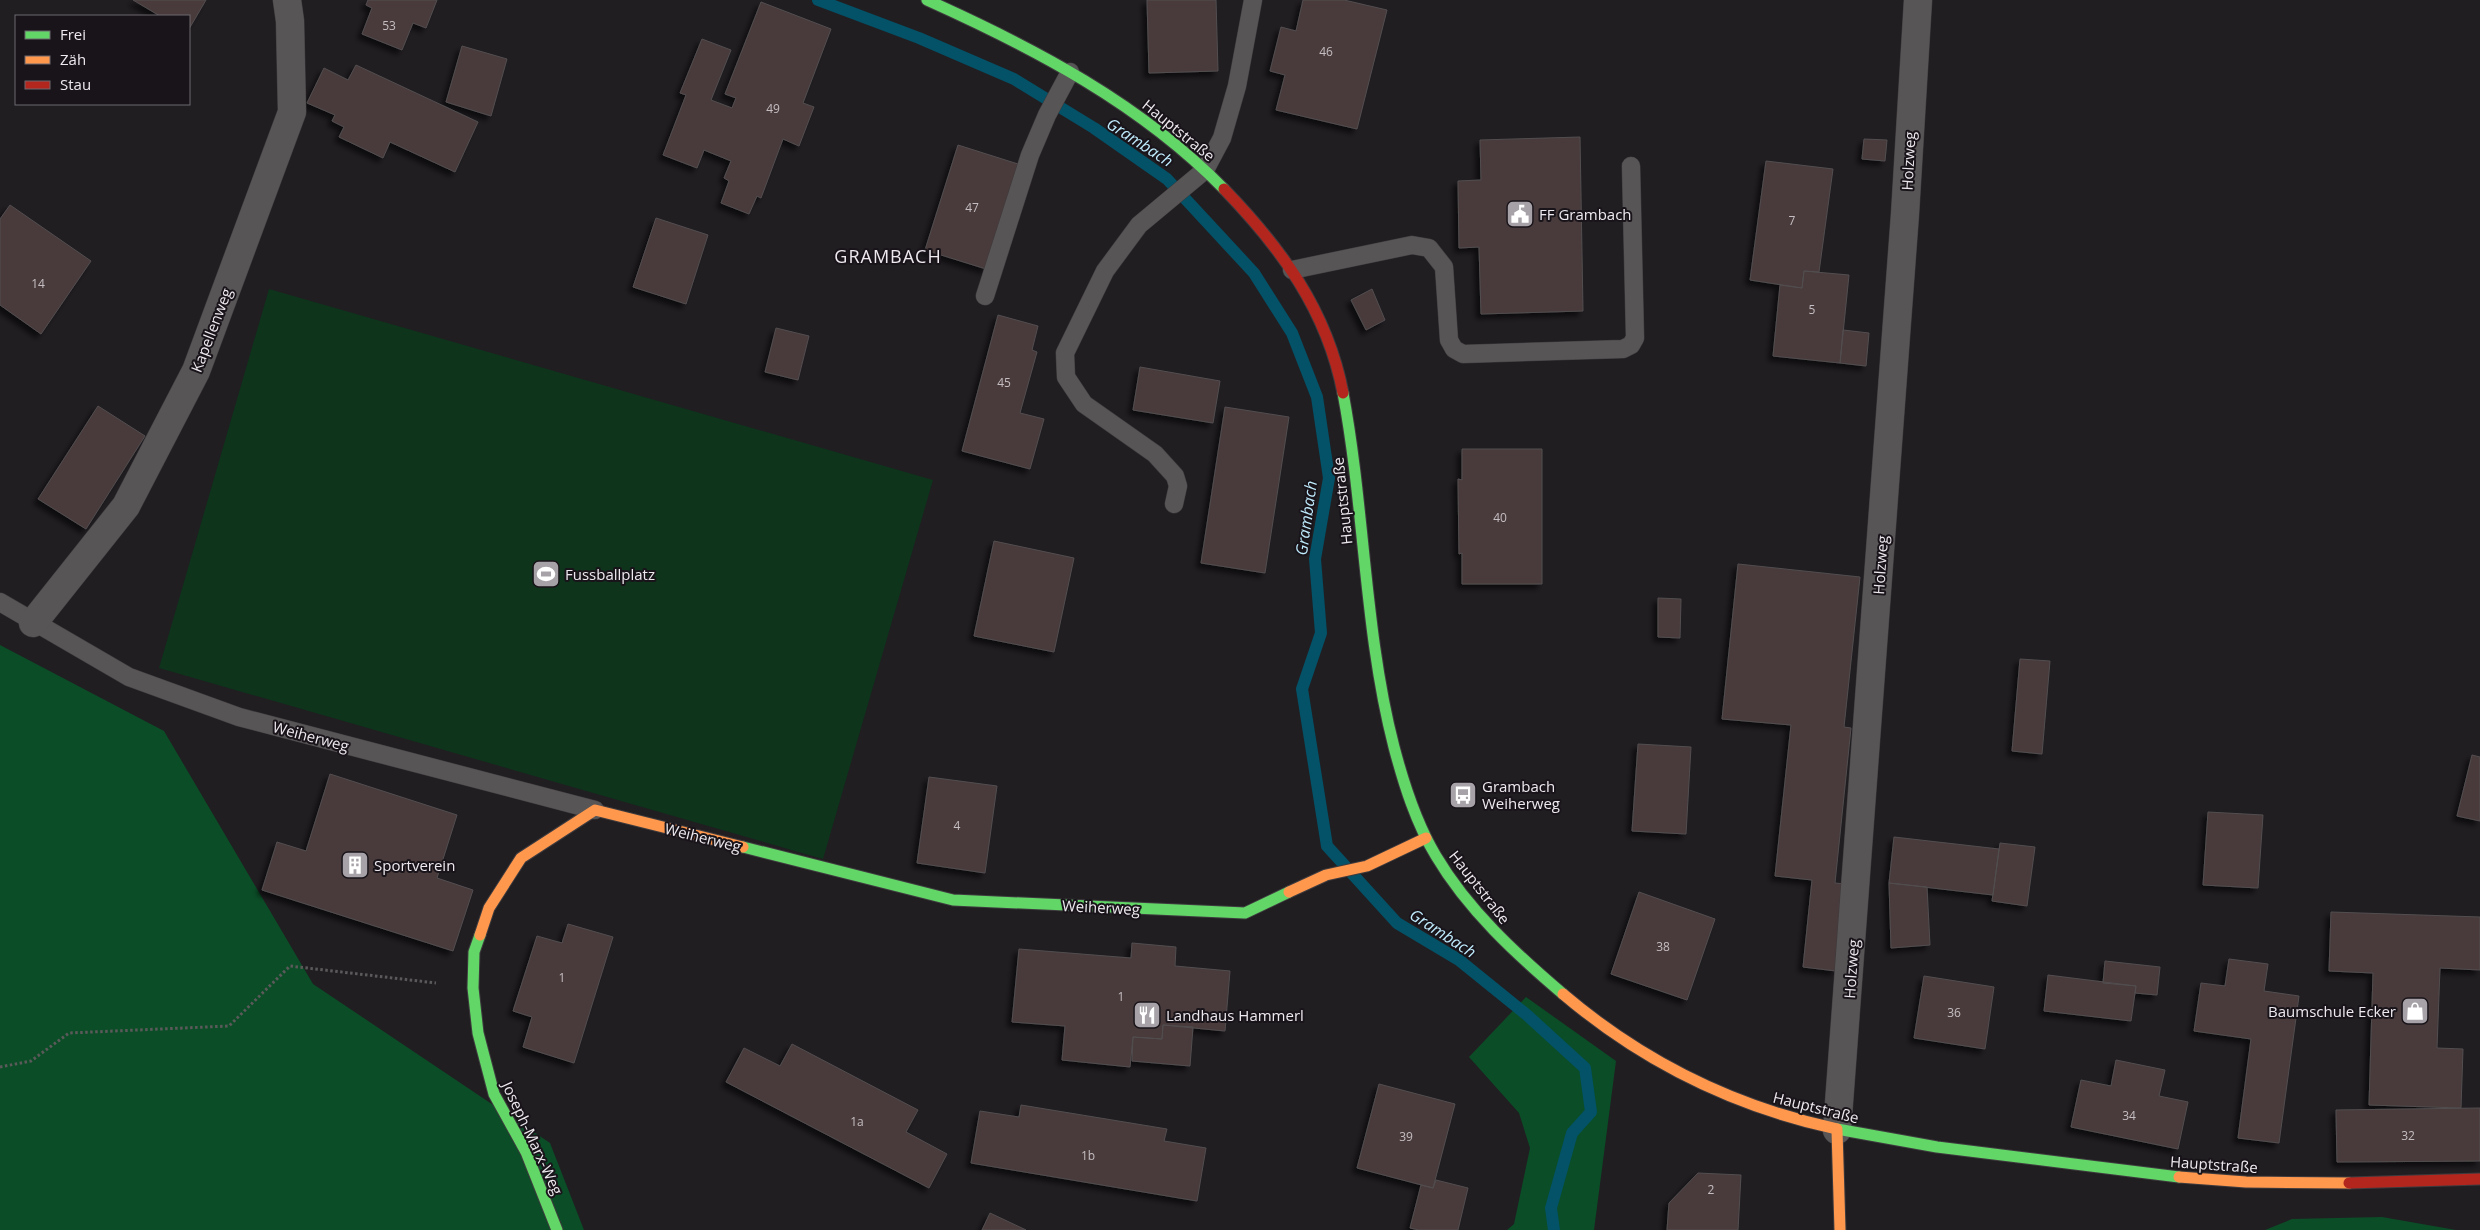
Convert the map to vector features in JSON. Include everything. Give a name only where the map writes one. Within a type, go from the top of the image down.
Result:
[{"type":"main road","name":"Hauptstraße","points":[[927,0],[986,26],[1070,72],[1148,122],[1205,170],[1257,225],[1292,270],[1312,301],[1327,332],[1338,367],[1351,443],[1368,608],[1379,688],[1404,784],[1426,838],[1448,875],[1504,942],[1556,989],[1636,1051],[1670,1070],[1725,1095],[1775,1114],[1837,1130],[1923,1146],[2147,1174],[2240,1182],[2346,1185],[2480,1179]]},
{"type":"main road","name":"Weiherweg","points":[[595,810],[953,900],[1244,913],[1326,875],[1367,866],[1426,838]]},
{"type":"main road","name":"Joseph-Marx-Weg","points":[[557,1230],[526,1152],[494,1094],[478,1033],[473,988],[474,952],[490,908],[521,858],[595,810]]},
{"type":"main road","points":[[1837,1130],[1840,1230]]},
{"type":"street","name":"Kapellenweg","points":[[33,623],[126,506],[196,371],[292,112],[290,21],[287,0]]},
{"type":"street","name":"Holzweg","points":[[1837,1130],[1905,214],[1918,0]]},
{"type":"lane","points":[[1174,504],[1178,486],[1175,476],[1156,454],[1084,404],[1066,377],[1065,353],[1105,271],[1139,225],[1205,170],[1222,138],[1237,86],[1253,0]]},
{"type":"lane","points":[[985,296],[1030,155],[1047,115],[1070,72]]},
{"type":"lane","points":[[1292,270],[1412,245],[1429,248],[1444,267],[1449,340],[1458,352],[1463,354],[1623,349],[1631,345],[1635,338],[1631,166]]},
{"type":"lane","name":"Weiherweg","points":[[0,602],[33,623],[129,677],[239,717],[595,810]]},
{"type":"path","points":[[0,1067],[31,1061],[69,1033],[229,1026],[290,966],[473,988]]},
{"type":"green space","name":"Fussballplatz","points":[[269,289],[933,480],[823,859],[159,668]]},
{"type":"green space","points":[[0,645],[164,731],[313,984],[550,1143],[584,1230],[0,1230]]},
{"type":"green space","points":[[1526,997],[1616,1061],[1594,1230],[1507,1230],[1514,1224],[1530,1148],[1519,1113],[1469,1057]]},
{"type":"green space","points":[[2382,1217],[2456,1230],[2265,1230],[2292,1219]]},
{"type":"building","points":[[133,0],[206,0],[190,27],[190,15],[158,15]]},
{"type":"building","points":[[368,0],[437,0],[426,28],[413,23],[402,50],[362,34],[372,8],[366,5]]},
{"type":"building","points":[[1147,0],[1216,0],[1218,71],[1149,73]]},
{"type":"building","points":[[1303,0],[1344,0],[1387,10],[1357,129],[1276,110],[1285,75],[1270,71],[1281,27],[1296,31]]},
{"type":"building","points":[[761,2],[831,29],[803,103],[814,107],[799,146],[783,139],[761,198],[757,196],[749,214],[721,203],[729,181],[724,178],[731,161],[704,150],[697,168],[663,155],[686,95],[680,93],[702,39],[731,50],[711,100],[732,108],[736,98],[725,94]]},
{"type":"building","points":[[462,46],[507,59],[491,116],[446,102]]},
{"type":"building","points":[[356,65],[478,122],[455,172],[390,142],[383,158],[339,137],[344,127],[332,121],[335,115],[307,103],[324,68],[348,80]]},
{"type":"building","name":"FF Grambach","points":[[1580,137],[1583,311],[1481,314],[1479,247],[1459,248],[1458,181],[1481,180],[1480,140]]},
{"type":"building","points":[[1864,139],[1887,140],[1885,161],[1862,159]]},
{"type":"building","points":[[958,145],[1018,164],[986,269],[925,250]]},
{"type":"building","points":[[1766,161],[1833,169],[1819,272],[1804,271],[1802,288],[1750,280]]},
{"type":"building","points":[[10,205],[91,261],[41,334],[0,305],[0,219]]},
{"type":"building","points":[[656,218],[708,235],[686,304],[633,287]]},
{"type":"building","points":[[1804,271],[1849,275],[1840,363],[1773,356],[1780,285],[1802,288]]},
{"type":"building","points":[[1372,289],[1385,320],[1366,330],[1351,300]]},
{"type":"building","points":[[998,315],[1038,326],[1032,350],[1037,352],[1020,413],[1044,419],[1030,469],[962,451]]},
{"type":"building","points":[[776,328],[809,336],[798,380],[765,372]]},
{"type":"building","points":[[1843,330],[1869,333],[1866,366],[1840,363]]},
{"type":"building","points":[[1140,367],[1220,381],[1213,423],[1133,410]]},
{"type":"building","points":[[98,406],[145,436],[86,529],[38,499]]},
{"type":"building","points":[[1225,407],[1289,417],[1265,573],[1201,563]]},
{"type":"building","points":[[1462,449],[1542,449],[1542,584],[1462,584],[1462,553],[1459,554],[1458,479],[1462,480]]},
{"type":"building","points":[[994,541],[1074,558],[1054,652],[974,636]]},
{"type":"building","points":[[1738,564],[1860,577],[1844,727],[1851,728],[1835,883],[1845,884],[1836,971],[1803,967],[1812,880],[1775,876],[1791,725],[1722,719]]},
{"type":"building","points":[[1658,598],[1681,599],[1680,638],[1658,637]]},
{"type":"building","points":[[2020,659],[2050,661],[2042,754],[2012,751]]},
{"type":"building","points":[[1638,744],[1691,747],[1686,834],[1632,831]]},
{"type":"building","points":[[2472,755],[2480,757],[2480,821],[2457,816]]},
{"type":"building","name":"Sportverein","points":[[330,774],[457,815],[437,878],[473,890],[453,951],[262,890],[277,842],[306,851]]},
{"type":"building","points":[[929,777],[997,786],[985,873],[917,863]]},
{"type":"building","points":[[2208,812],[2263,815],[2258,888],[2203,885]]},
{"type":"building","points":[[1894,837],[1999,849],[1993,895],[1889,883]]},
{"type":"building","points":[[2000,843],[2035,847],[2027,906],[1992,901]]},
{"type":"building","points":[[1889,883],[1927,887],[1930,945],[1891,948]]},
{"type":"building","points":[[1639,892],[1715,919],[1687,1000],[1611,974]]},
{"type":"building","points":[[2331,912],[2480,917],[2480,970],[2440,968],[2437,1048],[2463,1049],[2461,1108],[2369,1105],[2373,973],[2329,971]]},
{"type":"building","points":[[568,924],[613,937],[574,1063],[523,1047],[532,1017],[513,1011],[537,936],[562,943]]},
{"type":"building","points":[[1132,943],[1176,947],[1175,966],[1230,971],[1225,1031],[1163,1025],[1162,1039],[1133,1037],[1130,1067],[1062,1060],[1065,1026],[1012,1022],[1019,949],[1131,958]]},
{"type":"building","points":[[2229,959],[2268,964],[2264,991],[2299,996],[2279,1143],[2238,1138],[2251,1039],[2194,1031],[2201,983],[2225,986]]},
{"type":"building","points":[[2105,961],[2160,967],[2157,995],[2135,993],[2136,986],[2103,983]]},
{"type":"building","points":[[2048,975],[2136,986],[2131,1021],[2044,1011]]},
{"type":"building","points":[[1924,976],[1994,987],[1985,1049],[1914,1038]]},
{"type":"building","points":[[1163,1025],[1193,1027],[1190,1066],[1132,1061],[1133,1037],[1162,1039]]},
{"type":"building","points":[[792,1044],[918,1110],[906,1132],[947,1154],[929,1188],[726,1082],[744,1048],[780,1066]]},
{"type":"building","points":[[2116,1060],[2165,1070],[2159,1096],[2188,1102],[2178,1149],[2071,1127],[2081,1080],[2111,1086]]},
{"type":"building","points":[[1379,1084],[1455,1104],[1433,1188],[1357,1168]]},
{"type":"building","points":[[1021,1105],[1167,1129],[1164,1141],[1206,1148],[1197,1201],[971,1163],[980,1111],[1019,1117]]},
{"type":"building","points":[[2480,1108],[2480,1161],[2337,1162],[2336,1110]]},
{"type":"building","points":[[1698,1173],[1741,1175],[1738,1230],[1667,1230],[1669,1203]]},
{"type":"building","points":[[1436,1180],[1468,1188],[1458,1230],[1419,1230],[1410,1228],[1421,1185],[1433,1188]]},
{"type":"building","points":[[990,1213],[1026,1230],[982,1230]]},
{"type":"waterway","name":"Grambach","points":[[818,0],[919,38],[1014,79],[1094,128],[1167,179],[1254,273],[1292,333],[1317,397],[1329,478],[1315,559],[1321,633],[1302,689],[1327,846],[1397,923],[1459,960],[1527,1015],[1585,1068],[1591,1112],[1572,1133],[1551,1208],[1554,1230]]},
{"type":"traffic: fast","points":[[927,0],[1046,58],[1122,105],[1158,130],[1192,158],[1224,189]]},
{"type":"traffic: fast","points":[[1343,393],[1356,481],[1376,659],[1394,747],[1411,803],[1422,830],[1436,856],[1463,895],[1511,947],[1563,994]]},
{"type":"traffic: fast","points":[[743,847],[953,900],[1245,913],[1289,892]]},
{"type":"traffic: fast","points":[[480,935],[474,952],[473,988],[478,1033],[494,1094],[526,1152],[557,1230]]},
{"type":"traffic: fast","points":[[1837,1129],[1937,1147],[2179,1177]]},
{"type":"traffic: slow","points":[[480,935],[489,908],[521,858],[595,810],[743,847]]},
{"type":"traffic: slow","points":[[1289,892],[1326,875],[1367,866],[1426,838]]},
{"type":"traffic: slow","points":[[1563,994],[1625,1041],[1692,1079],[1762,1108],[1799,1120],[1837,1129]]},
{"type":"traffic: slow","points":[[1837,1130],[1840,1230]]},
{"type":"traffic: slow","points":[[2179,1177],[2246,1182],[2349,1183]]},
{"type":"traffic: jam","points":[[1224,189],[1264,234],[1299,282],[1326,334],[1336,363],[1343,393]]},
{"type":"traffic: jam","points":[[2349,1183],[2480,1179]]},
{"type":"place","name":"FF Grambach","points":[[1520,214]]},
{"type":"place","name":"Fussballplatz","points":[[546,574]]},
{"type":"place","name":"Grambach Weiherweg","points":[[1463,795]]},
{"type":"place","name":"Sportverein","points":[[355,865]]},
{"type":"place","name":"Baumschule Ecker","points":[[2415,1011]]},
{"type":"place","name":"Landhaus Hammerl","points":[[1147,1015]]},
{"type":"district","name":"GRAMBACH","points":[[888,256]]}]
